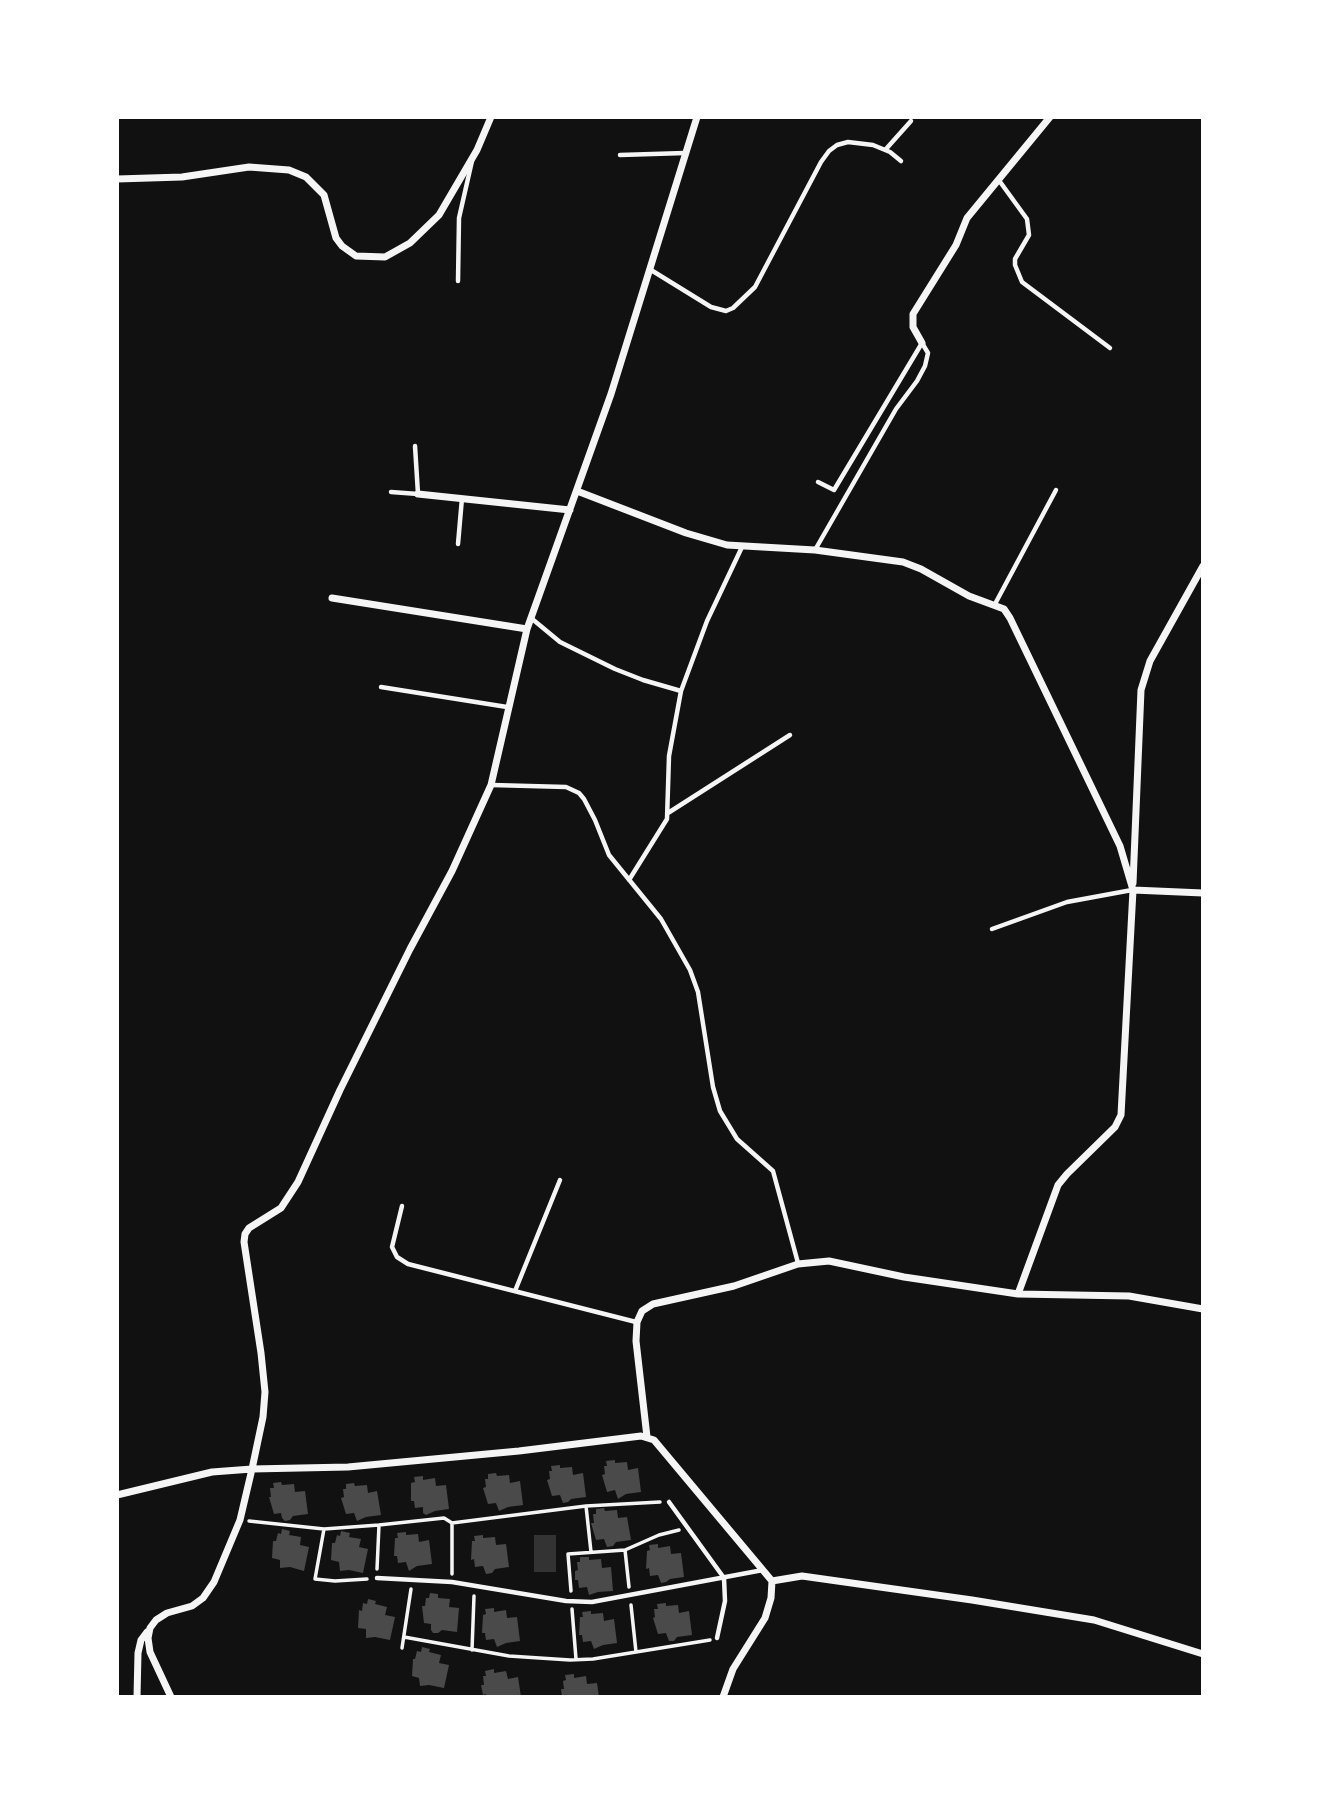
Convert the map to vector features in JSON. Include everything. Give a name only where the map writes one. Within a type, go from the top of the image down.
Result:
[{"type":"street","points":[[117,179],[182,177],[249,167],[280,168],[298,172],[324,195],[336,239],[342,246],[356,256],[376,258],[393,254],[427,228],[439,215],[472,159],[491,117]]},
{"type":"street","points":[[136,1697],[141,1640],[156,1620],[167,1613],[192,1606],[203,1598],[223,1565],[240,1520],[265,1392],[245,1234],[249,1228],[281,1208],[298,1182],[340,1090],[457,860],[491,785],[527,629],[577,491],[651,270],[697,117]]},
{"type":"street","points":[[922,342],[913,327],[913,314],[956,245],[972,209],[1050,117]]},
{"type":"street","points":[[577,491],[686,533],[742,547],[815,550],[904,562],[969,596],[1004,609],[1120,846],[1133,890]]},
{"type":"street","points":[[418,494],[570,510]]},
{"type":"street","points":[[1018,1294],[1058,1185],[1115,1127],[1121,1115],[1141,690],[1150,661],[1203,566]]},
{"type":"street","points":[[331,598],[527,629]]},
{"type":"street","points":[[1133,890],[1203,893]]},
{"type":"street","points":[[647,1437],[636,1341],[637,1322],[642,1311],[653,1304],[734,1286],[798,1264],[829,1261],[904,1277],[1018,1294],[1129,1296],[1203,1309]]},
{"type":"street","points":[[117,1494],[212,1472],[348,1467],[647,1437],[658,1445],[772,1581],[771,1598],[765,1618],[733,1669],[723,1697]]},
{"type":"street","points":[[772,1581],[802,1576],[1094,1620],[1203,1654]]},
{"type":"street","points":[[150,1628],[150,1652],[171,1697]]},
{"type":"lane","points":[[886,150],[911,121]]},
{"type":"lane","points":[[651,270],[711,307],[726,311],[733,308],[755,288],[829,151],[848,142],[873,145],[886,150],[901,161]]},
{"type":"lane","points":[[620,155],[685,153]]},
{"type":"lane","points":[[458,281],[459,218],[472,159]]},
{"type":"lane","points":[[998,178],[1027,219],[1028,235],[1025,245],[1015,259],[1022,282],[1110,348]]},
{"type":"lane","points":[[815,550],[896,409],[917,382],[928,358],[928,352],[922,342],[834,490],[818,482]]},
{"type":"lane","points":[[391,492],[418,494],[415,446]]},
{"type":"lane","points":[[995,604],[1056,490]]},
{"type":"lane","points":[[458,544],[462,498]]},
{"type":"lane","points":[[668,813],[667,779],[681,691],[707,621],[742,547]]},
{"type":"lane","points":[[531,618],[560,642],[602,663],[636,678],[681,691]]},
{"type":"lane","points":[[382,687],[507,707]]},
{"type":"lane","points":[[629,880],[668,813],[790,735]]},
{"type":"lane","points":[[491,785],[557,786],[579,793],[596,820],[609,855],[661,919],[694,980],[713,1087],[720,1111],[737,1139],[773,1171],[798,1264]]},
{"type":"lane","points":[[992,929],[1067,902],[1133,890]]},
{"type":"lane","points":[[515,1291],[559,1180]]},
{"type":"lane","points":[[402,1206],[392,1247],[397,1257],[408,1264],[637,1322]]},
{"type":"lane","points":[[669,1502],[724,1578],[725,1601],[717,1638]]},
{"type":"lane","points":[[377,1578],[452,1582],[592,1602],[765,1570]]},
{"type":"path","points":[[240,1520],[324,1530],[444,1518],[452,1523],[586,1506],[669,1502]]},
{"type":"path","points":[[586,1506],[591,1552]]},
{"type":"path","points":[[452,1523],[452,1582]]},
{"type":"path","points":[[324,1530],[315,1578],[335,1581],[377,1578],[379,1525]]},
{"type":"path","points":[[576,1660],[568,1554],[625,1550],[659,1535],[688,1528]]},
{"type":"path","points":[[625,1550],[636,1653]]},
{"type":"path","points":[[402,1648],[413,1580]]},
{"type":"path","points":[[472,1650],[474,1586]]},
{"type":"path","points":[[404,1637],[509,1656],[576,1660],[636,1653],[717,1638]]},
{"type":"shaded area","points":[[534,1535],[556,1535],[556,1572],[534,1572]]},
{"type":"building","points":[[615,1460],[615,1463],[627,1462],[628,1470],[638,1468],[641,1492],[626,1494],[618,1499],[615,1490],[607,1492],[602,1475],[605,1474],[604,1466],[607,1466],[606,1461]]},
{"type":"building","points":[[560,1465],[560,1468],[572,1467],[573,1475],[583,1473],[586,1497],[563,1503],[560,1495],[552,1496],[547,1480],[550,1479],[549,1471],[552,1471],[551,1466]]},
{"type":"building","points":[[496,1473],[497,1476],[509,1475],[510,1483],[520,1481],[523,1505],[499,1511],[496,1503],[488,1504],[483,1488],[486,1487],[485,1479],[488,1479],[488,1474]]},
{"type":"building","points":[[423,1476],[423,1480],[435,1478],[436,1486],[446,1485],[449,1509],[426,1515],[423,1513],[423,1507],[415,1508],[414,1501],[411,1501],[411,1483],[415,1482],[414,1477]]},
{"type":"building","points":[[281,1482],[282,1485],[294,1484],[295,1492],[305,1491],[308,1514],[293,1516],[285,1521],[281,1513],[274,1514],[269,1497],[270,1488],[274,1488],[273,1483]]},
{"type":"building","points":[[354,1483],[355,1486],[367,1485],[368,1493],[377,1491],[381,1515],[357,1521],[354,1513],[346,1514],[341,1498],[344,1497],[343,1489],[346,1489],[346,1484]]},
{"type":"building","points":[[604,1508],[605,1511],[617,1510],[618,1518],[627,1517],[631,1540],[616,1542],[607,1547],[604,1539],[596,1540],[591,1523],[594,1523],[593,1514],[596,1514],[596,1509]]},
{"type":"building","points":[[282,1529],[290,1531],[289,1535],[301,1537],[300,1545],[309,1547],[304,1571],[290,1567],[280,1568],[280,1560],[272,1558],[273,1541],[276,1541]]},
{"type":"building","points":[[341,1531],[350,1533],[349,1537],[361,1539],[359,1547],[368,1549],[363,1573],[340,1571],[339,1562],[331,1560],[332,1543],[335,1543]]},
{"type":"building","points":[[406,1532],[406,1535],[418,1534],[419,1542],[429,1540],[432,1564],[417,1566],[409,1571],[406,1562],[398,1563],[397,1556],[394,1556],[395,1538],[398,1538],[397,1533]]},
{"type":"building","points":[[483,1535],[483,1538],[495,1537],[496,1545],[506,1544],[509,1567],[495,1569],[486,1574],[483,1566],[475,1567],[474,1559],[471,1560],[472,1541],[475,1541],[474,1536]]},
{"type":"building","points":[[658,1544],[658,1548],[670,1546],[671,1554],[681,1553],[684,1577],[661,1583],[658,1575],[650,1576],[649,1568],[646,1569],[647,1551],[650,1550],[649,1545]]},
{"type":"building","points":[[580,1557],[589,1557],[589,1560],[601,1559],[602,1568],[611,1567],[613,1591],[589,1595],[587,1587],[579,1588],[575,1571],[578,1570],[577,1562],[580,1562]]},
{"type":"building","points":[[430,1593],[438,1594],[438,1598],[450,1599],[449,1607],[459,1608],[457,1632],[442,1630],[433,1633],[431,1624],[424,1623],[422,1606],[425,1606]]},
{"type":"building","points":[[368,1599],[387,1607],[385,1615],[395,1617],[390,1640],[366,1638],[366,1629],[358,1628],[359,1610],[362,1611],[363,1603],[367,1604]]},
{"type":"building","points":[[666,1603],[666,1606],[678,1605],[679,1613],[689,1611],[692,1635],[669,1641],[666,1633],[658,1634],[653,1618],[654,1609],[658,1609],[657,1604]]},
{"type":"building","points":[[494,1608],[494,1612],[506,1610],[507,1618],[517,1617],[520,1641],[497,1647],[494,1639],[486,1640],[485,1633],[482,1633],[483,1615],[486,1614],[485,1609]]},
{"type":"building","points":[[591,1611],[591,1614],[603,1613],[604,1621],[614,1619],[617,1643],[594,1649],[591,1641],[583,1642],[582,1635],[579,1635],[580,1617],[583,1617],[582,1612]]},
{"type":"building","points":[[422,1647],[441,1655],[439,1663],[449,1665],[444,1688],[420,1686],[419,1678],[412,1676],[413,1659],[417,1651],[421,1652]]},
{"type":"building","points":[[494,1669],[494,1673],[506,1671],[508,1679],[518,1677],[521,1697],[483,1695],[481,1685],[484,1685],[485,1671]]},
{"type":"building","points":[[574,1674],[574,1678],[586,1676],[587,1684],[597,1683],[599,1697],[562,1697],[565,1675]]}]
